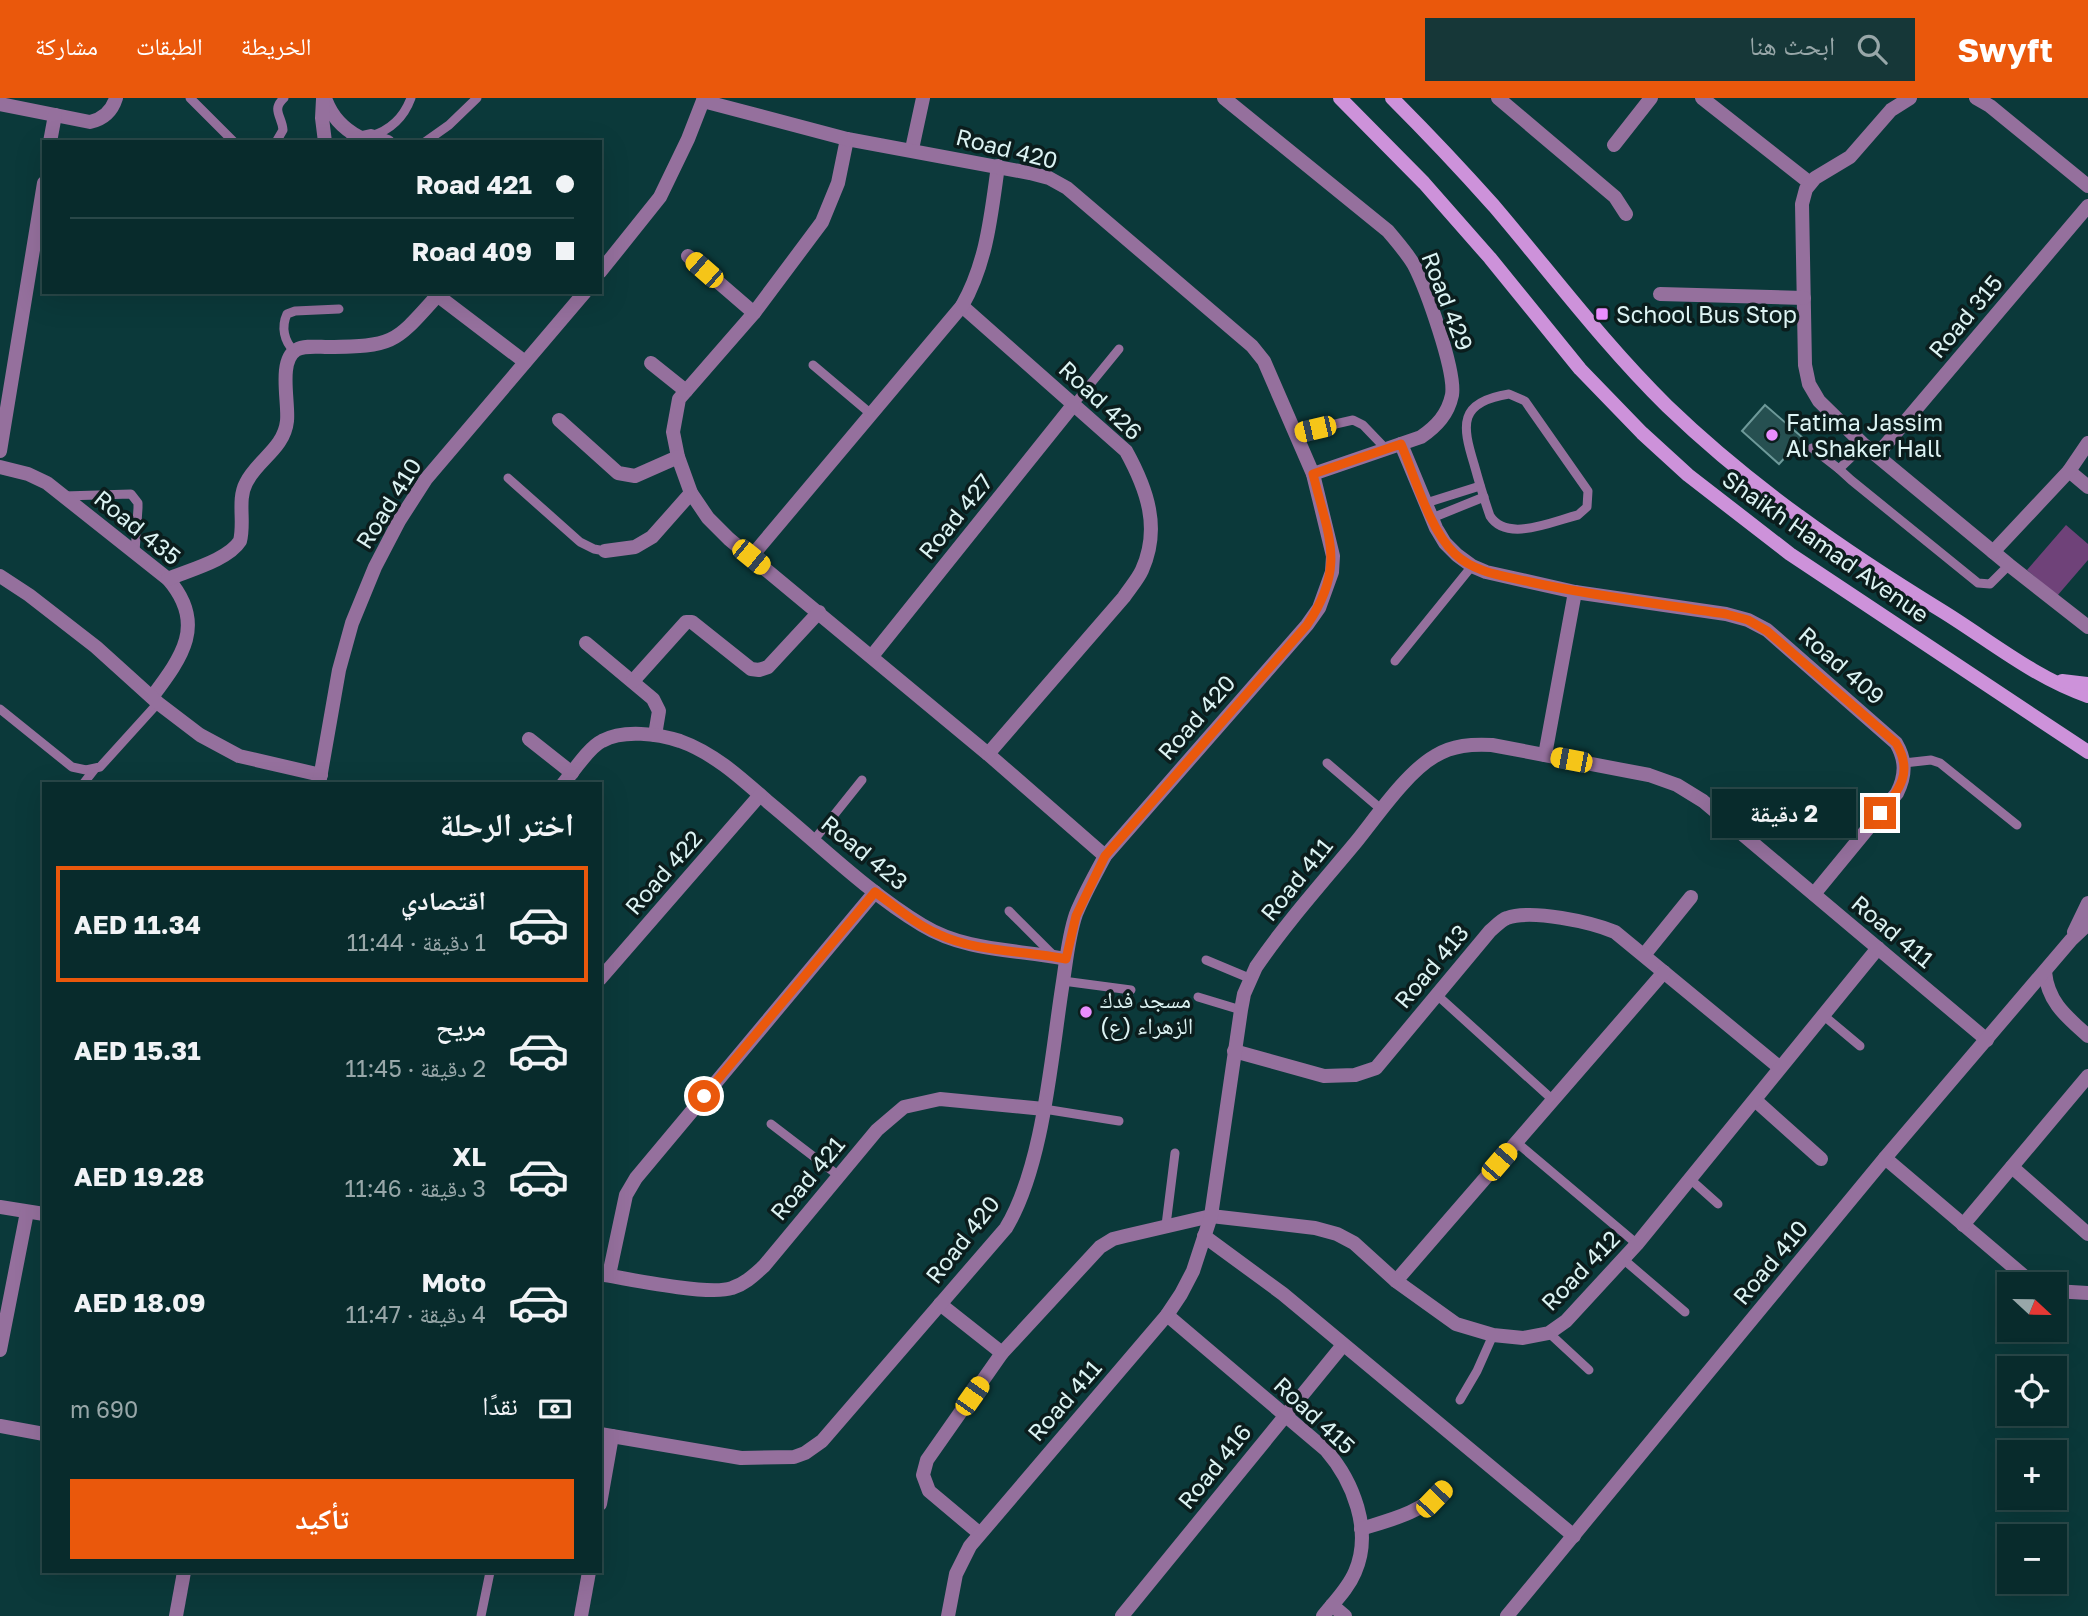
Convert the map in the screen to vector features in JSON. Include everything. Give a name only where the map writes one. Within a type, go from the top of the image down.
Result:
[{"type":"main road","name":"Shaikh Hamad Avenue","points":[[1340,98],[1424,183],[1490,258],[1580,369],[1642,433],[1688,475],[1790,554],[2088,752]]},
{"type":"main road","name":"Shaikh Hamad Avenue","points":[[1392,98],[1493,206],[1665,404],[1706,442],[1797,516],[1898,584],[2048,679],[2088,696]]},
{"type":"main road","points":[[2048,679],[2088,684]]},
{"type":"street","points":[[0,104],[83,121],[98,120],[110,111],[116,98]]},
{"type":"street","points":[[324,98],[340,124],[360,138]]},
{"type":"street","points":[[324,98],[322,117],[325,140]]},
{"type":"street","points":[[912,149],[923,98]]},
{"type":"street","name":"Road 429","points":[[1224,98],[1388,231],[1414,266],[1447,353],[1452,393],[1449,406],[1433,429],[1421,437],[1313,474]]},
{"type":"street","points":[[1498,98],[1615,197],[1626,214]]},
{"type":"street","points":[[1614,145],[1651,98]]},
{"type":"street","points":[[1702,98],[1810,183]]},
{"type":"street","points":[[1910,98],[1892,104],[1850,157],[1805,189],[1802,204],[1805,365],[1809,384],[1825,409],[1864,445],[2088,627]]},
{"type":"street","points":[[1976,98],[1987,102],[2088,186]]},
{"type":"street","points":[[602,270],[660,197],[704,100]]},
{"type":"street","name":"Road 420","points":[[606,1435],[741,1458],[783,1459],[804,1453],[822,1441],[1006,1228],[1024,1191],[1044,1109],[1063,981],[1060,958],[1076,916],[1105,856],[1307,625],[1319,608],[1332,572],[1333,556],[1313,474],[1264,360],[1252,346],[1067,188],[1049,178],[912,149],[847,139],[704,100]]},
{"type":"street","points":[[50,140],[55,116]]},
{"type":"street","points":[[847,139],[838,183],[822,222],[754,313],[679,399],[673,432],[678,457],[691,493],[708,518],[1105,856]]},
{"type":"street","points":[[751,557],[962,306],[974,284],[985,251],[998,166]]},
{"type":"street","points":[[0,451],[42,195]]},
{"type":"street","name":"Road 315","points":[[1877,455],[2088,206]]},
{"type":"street","points":[[688,256],[754,313]]},
{"type":"street","points":[[168,579],[225,555],[240,541],[245,484],[277,446],[285,430],[286,366],[294,351],[305,347],[369,346],[388,342],[404,332],[435,294],[525,362]]},
{"type":"street","name":"Road 410","points":[[320,780],[339,670],[352,623],[375,567],[426,479],[582,294]]},
{"type":"street","points":[[1660,295],[1804,299]]},
{"type":"street","name":"Road 426","points":[[962,306],[1126,451],[1137,470],[1150,506],[1150,544],[1142,570],[1124,597],[988,754]]},
{"type":"street","points":[[650,363],[686,391]]},
{"type":"street","name":"Road 427","points":[[872,656],[1074,404]]},
{"type":"street","points":[[559,420],[610,468],[626,476],[644,474],[678,457]]},
{"type":"street","points":[[1993,552],[2069,471],[2088,443]]},
{"type":"street","name":"Road 409","points":[[1401,444],[1445,543],[1472,566],[1486,572],[1575,592],[1726,614],[1748,620],[1767,631],[1888,736],[1901,752],[1904,762]]},
{"type":"street","name":"Road 435","points":[[0,467],[37,478],[135,552],[176,587],[186,608],[188,631],[183,654],[155,700]]},
{"type":"street","points":[[2069,471],[2088,487]]},
{"type":"street","points":[[605,551],[635,547],[652,537],[691,493]]},
{"type":"street","points":[[0,576],[96,647],[155,700],[200,735],[224,749],[255,761],[320,780]]},
{"type":"street","points":[[1545,755],[1575,592]]},
{"type":"street","points":[[633,681],[687,622],[692,622],[751,669],[759,670],[768,667],[818,612]]},
{"type":"street","points":[[586,643],[649,694],[657,704],[659,718],[655,735]]},
{"type":"street","name":"Road 423","points":[[568,779],[599,742],[622,735],[655,735],[681,742],[731,771],[875,892],[923,926],[955,941],[989,949],[1060,958]]},
{"type":"street","points":[[529,738],[568,779]]},
{"type":"street","name":"Road 411","points":[[948,1616],[956,1574],[979,1533],[1167,1315],[1193,1271],[1211,1216],[1234,1051],[1250,978],[1263,956],[1382,810],[1420,766],[1436,755],[1453,747],[1492,744],[1649,775],[1677,785],[1703,801],[1987,1040]]},
{"type":"street","points":[[1814,894],[1897,793],[1904,773],[1904,762]]},
{"type":"street","name":"Road 422","points":[[602,977],[760,795]]},
{"type":"street","name":"Road 421","points":[[875,892],[636,1178],[624,1203],[605,1274],[690,1289],[729,1289],[747,1281],[764,1266],[877,1130],[904,1107],[940,1099],[1044,1109]]},
{"type":"street","points":[[1644,955],[1692,897]]},
{"type":"street","name":"Road 410","points":[[2071,940],[2088,903]]},
{"type":"street","name":"Road 413","points":[[1234,1051],[1324,1076],[1355,1076],[1376,1068],[1490,931],[1505,918],[1526,914],[1597,925],[1615,932],[1779,1068]]},
{"type":"street","name":"Road 410","points":[[1507,1616],[1885,1158],[2071,940],[2088,924]]},
{"type":"street","name":"Road 412","points":[[979,1533],[929,1491],[925,1484],[926,1460],[1002,1353],[1100,1247],[1113,1239],[1211,1216],[1315,1228],[1337,1234],[1354,1243],[1396,1281],[1456,1324],[1493,1335],[1523,1338],[1549,1333],[1566,1321],[1637,1244],[1878,948]]},
{"type":"street","points":[[1396,1281],[1664,972]]},
{"type":"street","points":[[2045,972],[2046,983],[2054,1002],[2088,1037]]},
{"type":"street","points":[[1963,1225],[2088,1076]]},
{"type":"street","points":[[1755,1100],[1821,1159]]},
{"type":"street","points":[[1885,1158],[2019,1272]]},
{"type":"street","points":[[2012,1167],[2088,1234]]},
{"type":"street","points":[[0,1207],[42,1214]]},
{"type":"street","points":[[0,1350],[27,1212]]},
{"type":"street","points":[[1204,1236],[1283,1294],[1574,1536]]},
{"type":"street","points":[[2067,1292],[2088,1293]]},
{"type":"street","points":[[940,1304],[1002,1353]]},
{"type":"street","name":"Road 415","points":[[1167,1315],[1336,1461],[1351,1488],[1361,1529],[1361,1552],[1354,1574],[1327,1611]]},
{"type":"street","name":"Road 416","points":[[1122,1616],[1343,1345]]},
{"type":"street","points":[[0,1426],[42,1434]]},
{"type":"street","points":[[602,1481],[606,1435]]},
{"type":"street","points":[[1361,1529],[1410,1515],[1444,1489]]},
{"type":"street","points":[[176,1616],[184,1573]]},
{"type":"street","points":[[581,1616],[589,1573]]},
{"type":"street","points":[[1327,1611],[1345,1616]]},
{"type":"lane","points":[[190,98],[232,140]]},
{"type":"lane","points":[[277,140],[283,130],[277,112],[278,104],[284,98]]},
{"type":"lane","points":[[360,138],[385,131],[396,122],[411,98]]},
{"type":"lane","points":[[428,140],[450,125],[477,98]]},
{"type":"lane","points":[[294,351],[285,338],[284,322],[287,314],[295,311],[339,309]]},
{"type":"lane","points":[[1074,404],[1119,349]]},
{"type":"lane","points":[[813,365],[871,414]]},
{"type":"lane","points":[[1509,394],[1525,401],[1585,485],[1589,496],[1587,507],[1578,514],[1511,531],[1493,522],[1484,497],[1466,440],[1465,422],[1475,408],[1509,394]]},
{"type":"lane","points":[[1296,433],[1353,420],[1363,425],[1386,449]]},
{"type":"lane","points":[[1839,469],[1864,445]]},
{"type":"lane","points":[[1812,448],[1978,583],[1990,584],[2009,565]]},
{"type":"lane","points":[[508,478],[580,542],[605,551]]},
{"type":"lane","points":[[1426,503],[1480,486]]},
{"type":"lane","points":[[63,496],[125,492],[131,494],[138,502],[135,552]]},
{"type":"lane","points":[[1432,518],[1484,497]]},
{"type":"lane","points":[[1395,661],[1472,566]]},
{"type":"lane","points":[[85,782],[105,762],[155,700]]},
{"type":"lane","points":[[0,709],[72,767],[94,770]]},
{"type":"lane","points":[[1904,762],[1931,760],[1940,763],[2017,825]]},
{"type":"lane","points":[[1327,763],[1382,810]]},
{"type":"lane","points":[[814,840],[862,780]]},
{"type":"lane","points":[[1009,911],[1060,958]]},
{"type":"lane","points":[[1206,960],[1250,978]]},
{"type":"lane","points":[[1063,981],[1131,990]]},
{"type":"lane","points":[[1437,996],[1553,1100]]},
{"type":"lane","points":[[1198,997],[1241,1010]]},
{"type":"lane","points":[[1823,1015],[1860,1046]]},
{"type":"lane","points":[[1044,1109],[1119,1121]]},
{"type":"lane","points":[[771,1124],[839,1176]]},
{"type":"lane","points":[[1516,1142],[1637,1244]]},
{"type":"lane","points":[[1166,1225],[1175,1153]]},
{"type":"lane","points":[[1690,1179],[1718,1204]]},
{"type":"lane","points":[[1623,1259],[1685,1312]]},
{"type":"lane","points":[[1549,1333],[1589,1370]]},
{"type":"lane","points":[[1460,1400],[1493,1335]]},
{"type":"lane","points":[[481,1616],[489,1573]]},
{"type":"shaded area","points":[[2066,525],[2088,544],[2088,560],[2057,596],[2027,570]]},
{"type":"building","name":"Fatima Jassim Al Shaker Hall","points":[[1765,405],[1803,438],[1779,464],[1742,431]]},
{"type":"place","name":"School Bus Stop","points":[[1602,314]]},
{"type":"place","name":"Fatima Jassim Al Shaker Hall","points":[[1772,435]]},
{"type":"place","name":"مسجد فدك الزهراء (ع)","points":[[1086,1012]]},
{"type":"route","points":[[704,1096],[875,892],[908,917],[955,941],[989,949],[1066,959],[1076,916],[1105,856],[1319,608],[1332,572],[1333,556],[1313,474],[1401,444],[1436,528],[1445,543],[1472,566],[1486,572],[1575,592],[1726,614],[1748,620],[1767,631],[1896,743],[1904,762],[1902,783],[1880,813]]}]
